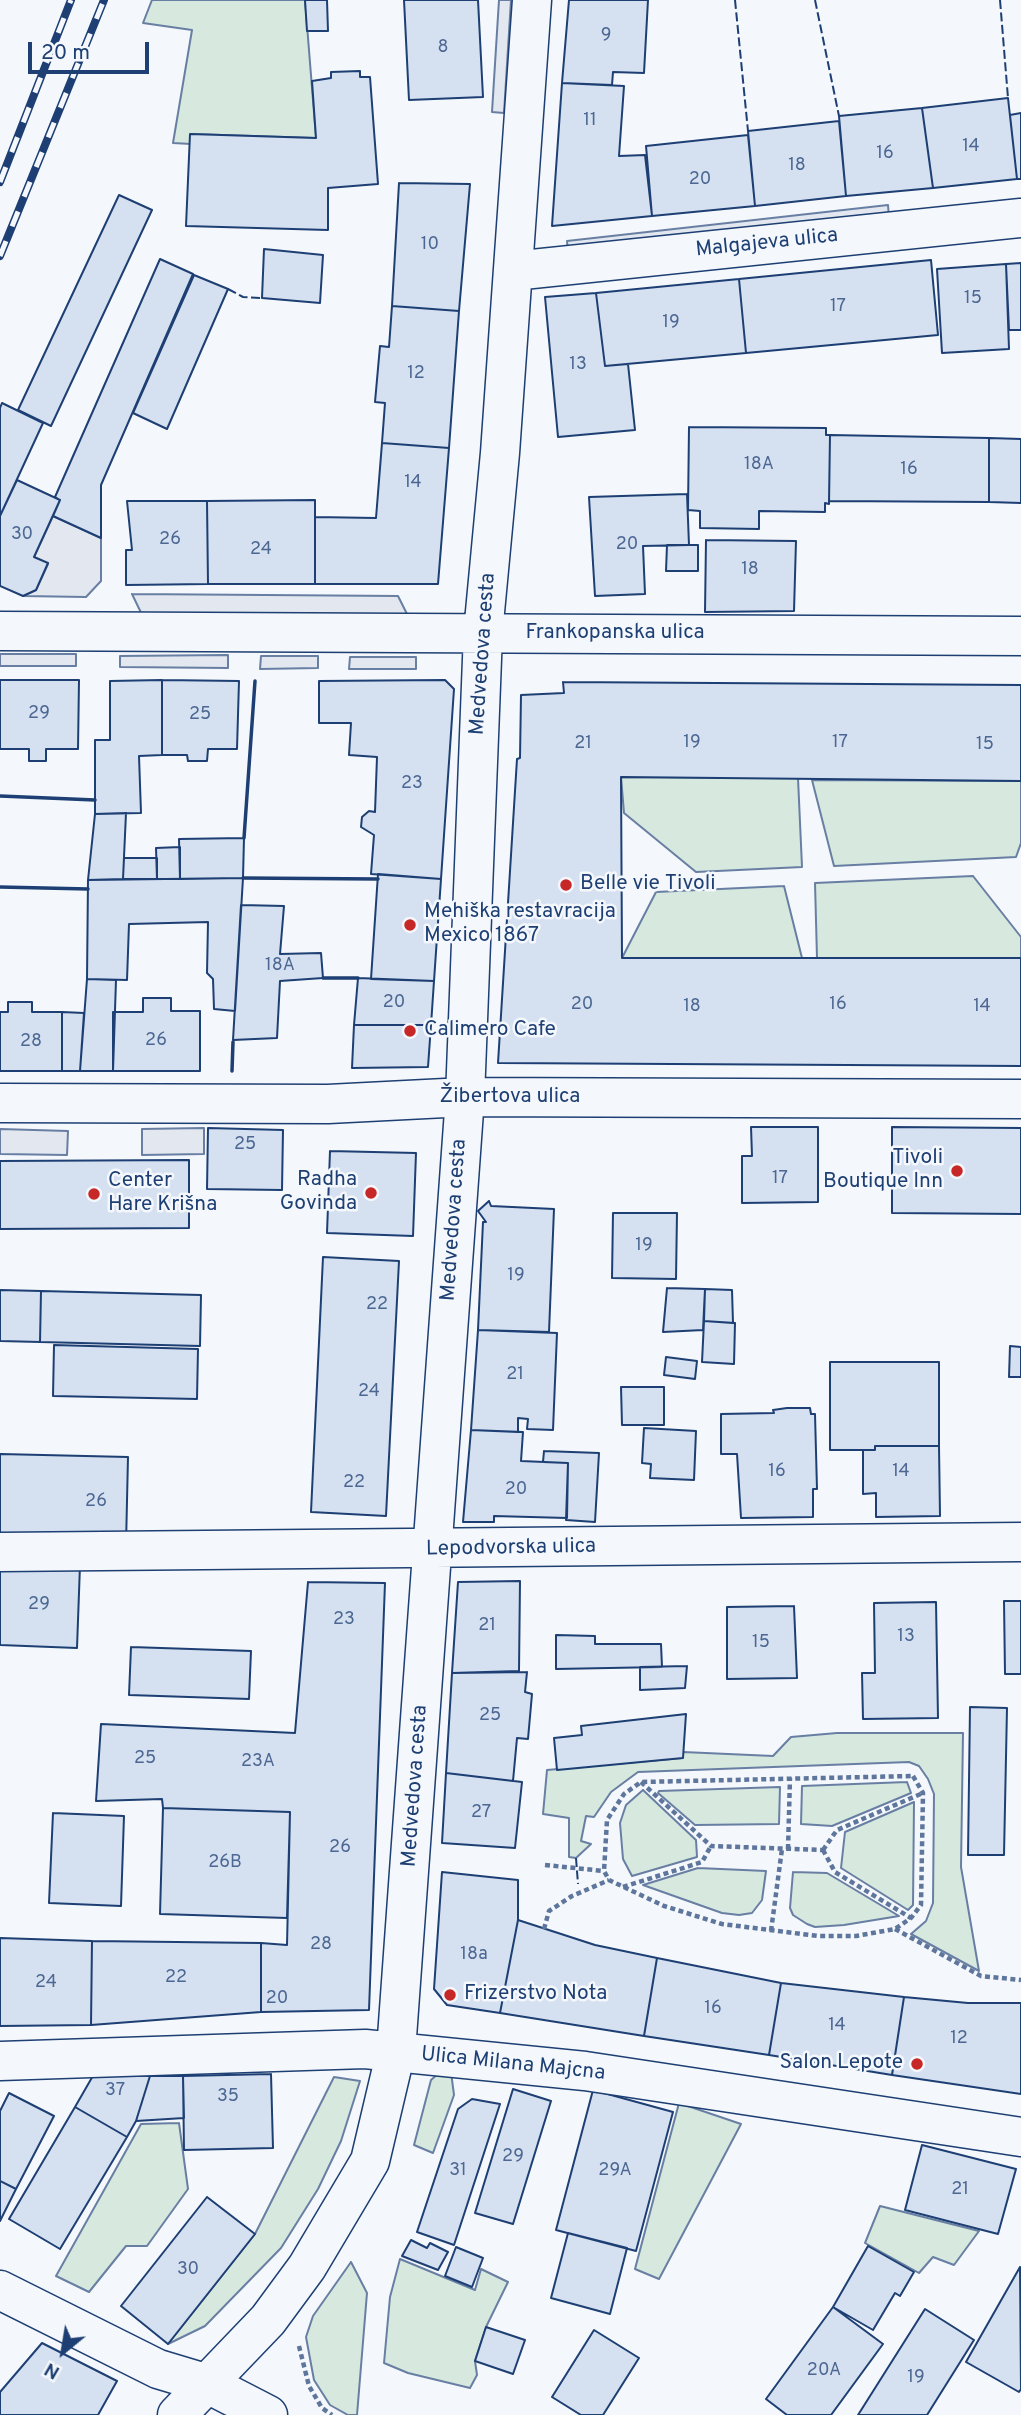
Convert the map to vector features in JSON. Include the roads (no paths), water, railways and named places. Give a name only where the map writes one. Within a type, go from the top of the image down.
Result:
[{"type":"street","name":"Medvedova cesta","points":[[177,2415],[268,2320],[307,2267],[370,2161],[396,2051],[465,1097],[483,634],[532,0]]},
{"type":"street","name":"Malgajeva ulica","points":[[513,271],[1021,218]]},
{"type":"street","points":[[936,251],[1021,243]]},
{"type":"street","name":"Frankopanska ulica","points":[[0,631],[1021,636]]},
{"type":"street","name":"Žibertova ulica","points":[[0,1103],[328,1104],[465,1097],[1021,1099]]},
{"type":"street","name":"Lepodvorska ulica","points":[[0,1552],[431,1550],[1021,1542]]},
{"type":"street","name":"Ulica Milana Majcna","points":[[0,2061],[365,2049],[396,2051],[584,2071],[1021,2137]]},
{"type":"street","points":[[0,2290],[158,2369],[208,2384],[268,2415]]},
{"type":"railway","points":[[0,182],[71,0]]},
{"type":"railway","points":[[0,256],[104,0]]},
{"type":"place","name":"Belle vie Tivoli","points":[[566,885]]},
{"type":"place","name":"Mehiška restavracija Mexico 1867","points":[[410,925]]},
{"type":"place","name":"Calimero Cafe","points":[[410,1031]]},
{"type":"place","name":"Tivoli Boutique Inn","points":[[957,1171]]},
{"type":"place","name":"Radha Govinda","points":[[371,1193]]},
{"type":"place","name":"Center Hare Krišna","points":[[94,1194]]},
{"type":"place","name":"Frizerstvo Nota","points":[[450,1995]]},
{"type":"place","name":"Salon Lepote","points":[[917,2064]]}]
